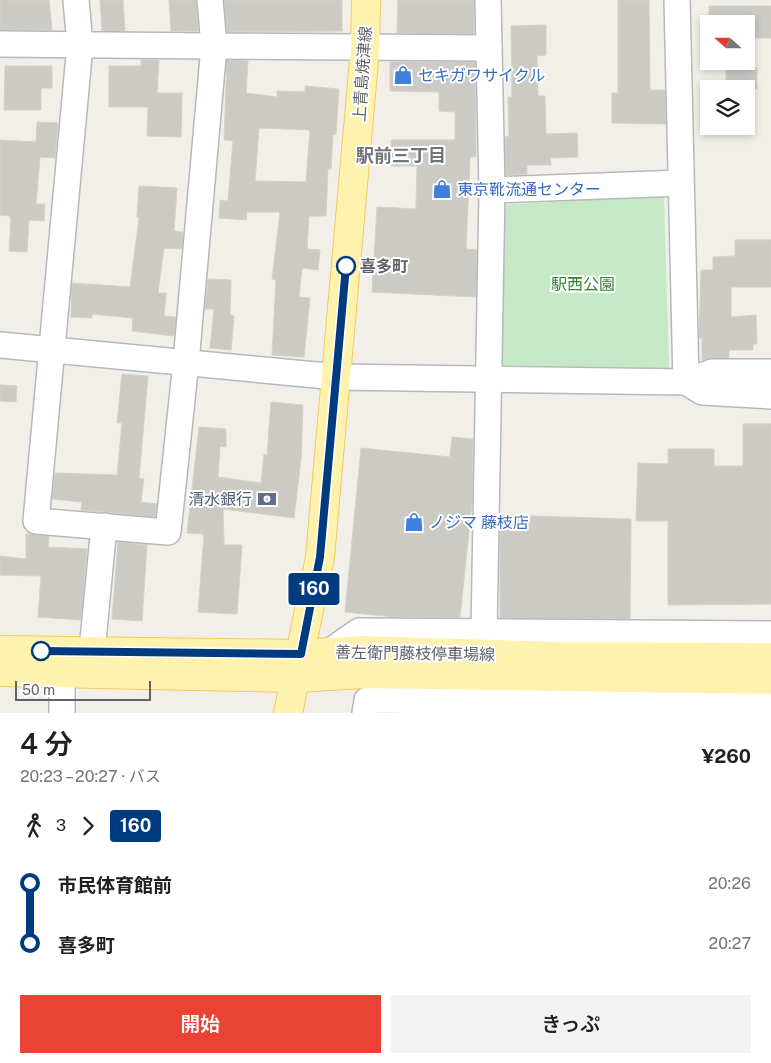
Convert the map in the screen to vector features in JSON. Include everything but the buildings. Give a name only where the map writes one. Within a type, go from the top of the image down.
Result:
[{"type":"main road","name":"上青島焼津線","points":[[288,713],[320,557],[365,49],[366,0]]},
{"type":"main road","name":"善左衛門藤枝停車場線","points":[[0,650],[92,651],[299,666],[362,674],[771,657]]},
{"type":"main road","name":"善左衛門藤枝停車場線","points":[[0,672],[62,674],[299,666],[330,652],[362,650],[560,667],[771,680]]},
{"type":"street","points":[[76,0],[80,45],[36,521],[168,532],[186,362],[214,46],[210,0]]},
{"type":"street","points":[[484,632],[492,190],[488,0]]},
{"type":"street","points":[[677,0],[686,382]]},
{"type":"street","points":[[0,44],[365,49],[489,48]]},
{"type":"street","points":[[492,190],[680,183]]},
{"type":"street","points":[[0,344],[337,377],[490,381],[686,382],[712,372],[771,372]]},
{"type":"street","points":[[686,382],[702,392],[771,396]]},
{"type":"street","points":[[92,651],[104,526]]},
{"type":"street","points":[[330,652],[359,632],[771,634]]},
{"type":"street","points":[[62,674],[62,713]]},
{"type":"street","points":[[365,713],[366,700],[510,707],[771,705]]},
{"type":"green space","name":"駅西公園","points":[[664,196],[669,368],[500,365],[500,205]]},
{"type":"bus line","name":"160","points":[[41,651],[301,654],[320,557],[346,266]]},
{"type":"place","name":"セキガワサイクル","points":[[403,75]]},
{"type":"place","name":"東京靴流通センター","points":[[442,189]]},
{"type":"place","name":"喜多町","points":[[346,266]]},
{"type":"place","name":"清水銀行","points":[[267,499]]},
{"type":"place","name":"ノジマ 藤枝店","points":[[414,522]]},
{"type":"district","name":"駅前三丁目","points":[[401,156]]}]
